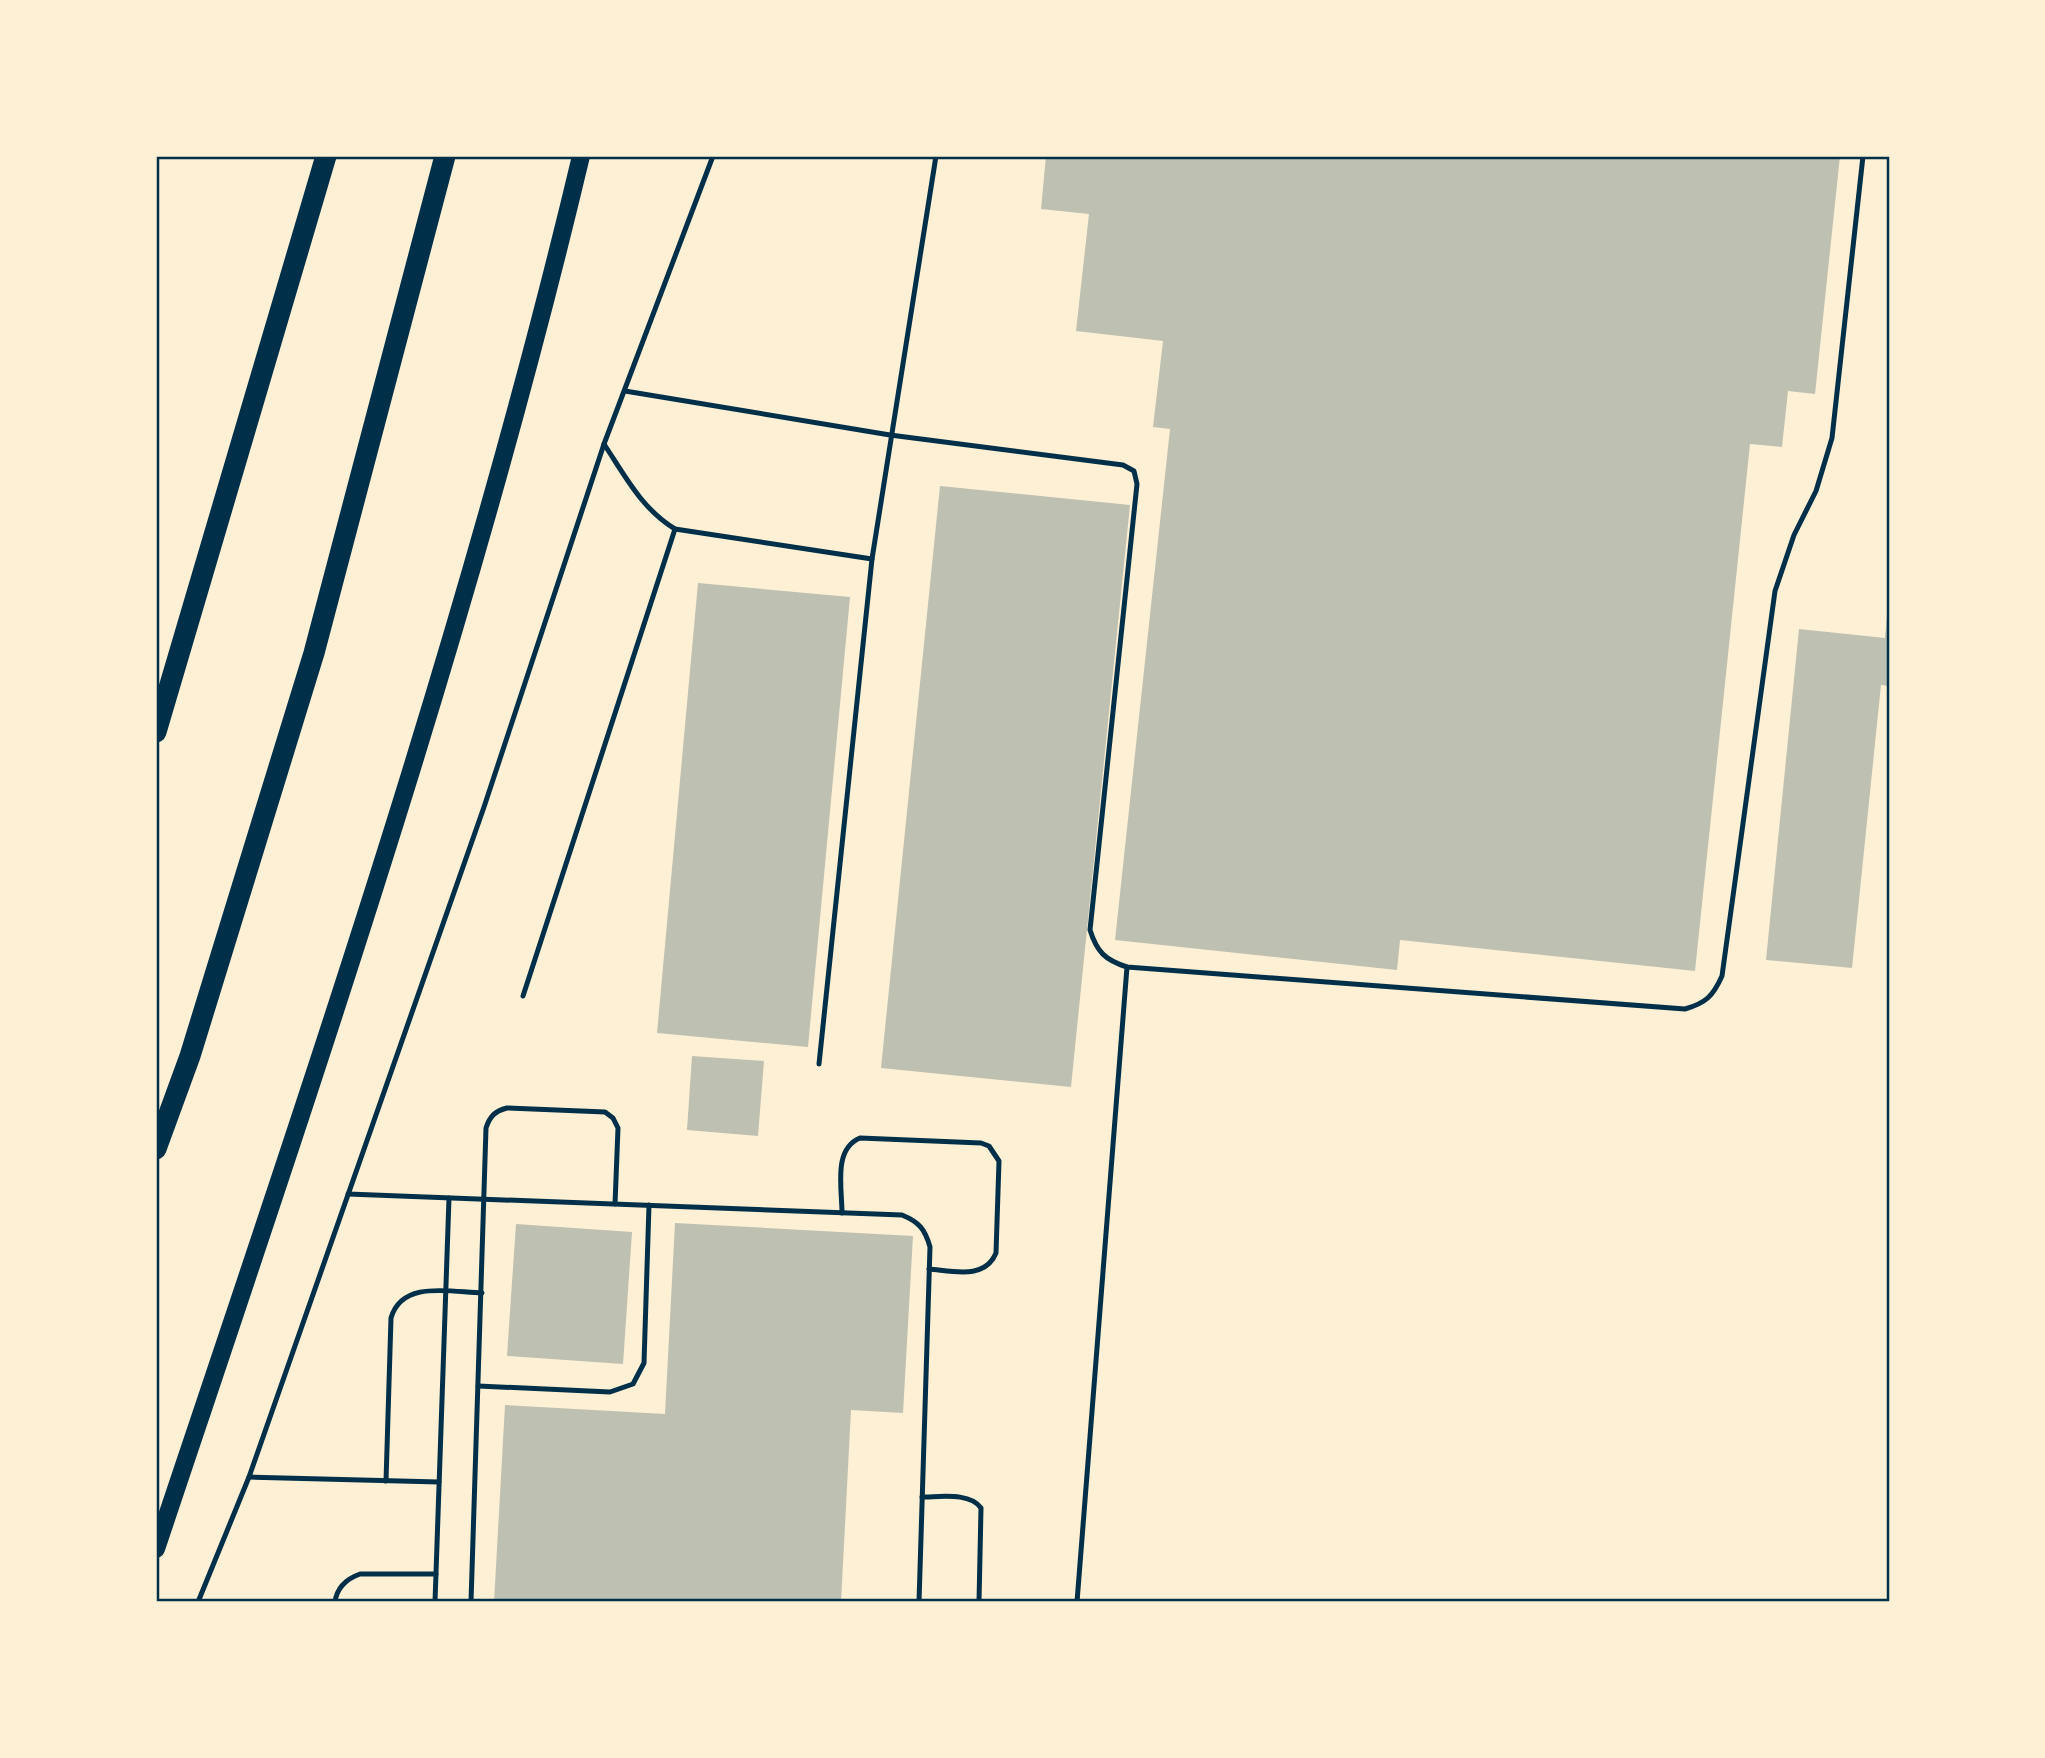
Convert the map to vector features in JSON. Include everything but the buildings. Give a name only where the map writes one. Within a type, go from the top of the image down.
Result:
[{"type":"highway","points":[[156,732],[326,156]]},
{"type":"highway","points":[[156,1149],[190,1056],[314,653],[445,156]]},
{"type":"main road","points":[[156,1549],[309,1092],[457,620],[557,259],[582,156]]},
{"type":"lane","points":[[198,1602],[249,1476],[484,807],[604,444],[713,156]]},
{"type":"lane","points":[[819,1064],[872,559],[936,156]]},
{"type":"lane","points":[[625,391],[890,435],[1123,465],[1134,471],[1137,484],[1090,930],[1096,948],[1109,962],[1127,967],[1685,1009],[1704,1003],[1715,992],[1722,976],[1775,590],[1794,535],[1816,491],[1832,439],[1863,156]]},
{"type":"lane","points":[[604,444],[655,517],[675,529],[872,559]]},
{"type":"lane","points":[[523,996],[675,529]]},
{"type":"lane","points":[[1077,1602],[1127,967]]},
{"type":"lane","points":[[471,1602],[486,1128],[489,1118],[497,1111],[605,1112],[613,1118],[618,1128],[615,1205]]},
{"type":"lane","points":[[842,1213],[842,1161],[850,1142],[860,1138],[989,1146],[999,1161],[996,1253],[993,1262],[978,1272],[929,1269]]},
{"type":"lane","points":[[348,1194],[902,1215],[916,1220],[926,1232],[930,1247],[919,1602]]},
{"type":"lane","points":[[435,1602],[449,1198]]},
{"type":"lane","points":[[478,1386],[610,1392],[633,1384],[644,1363],[649,1205]]},
{"type":"lane","points":[[386,1481],[391,1318],[394,1308],[409,1294],[482,1293]]},
{"type":"lane","points":[[249,1476],[439,1482]]},
{"type":"lane","points":[[922,1497],[967,1498],[976,1501],[981,1508],[979,1602]]},
{"type":"lane","points":[[335,1602],[340,1587],[348,1579],[360,1574],[436,1574]]}]
